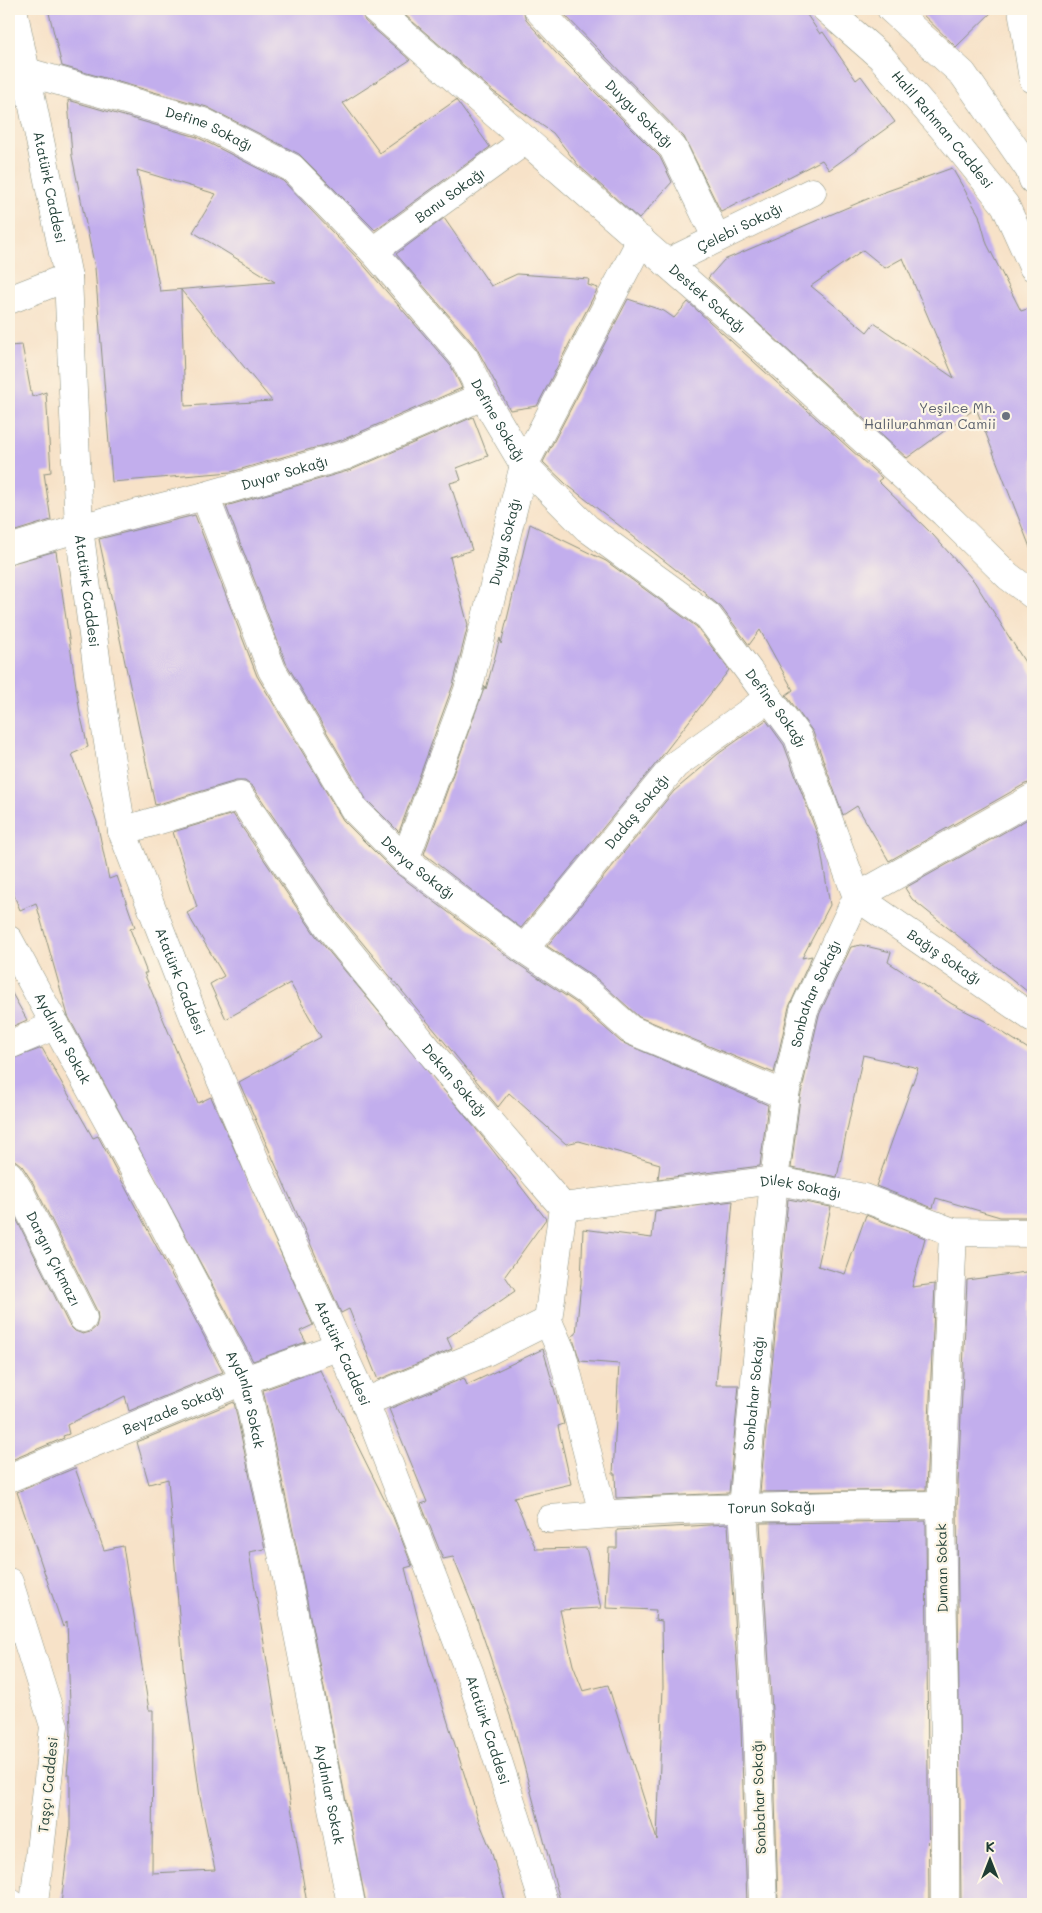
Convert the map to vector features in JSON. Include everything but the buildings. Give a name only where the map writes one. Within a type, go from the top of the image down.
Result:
[{"type":"street","name":"Atatürk Caddesi","points":[[13,9],[68,277],[79,528],[102,704],[122,832],[194,1017],[263,1179],[365,1402],[470,1674],[544,1904]]},
{"type":"street","name":"Destek Sokağı","points":[[375,9],[667,263],[885,458],[1008,576],[1033,595]]},
{"type":"street","name":"Duygu Sokağı","points":[[538,9],[673,148],[716,237]]},
{"type":"street","name":"Halil Rahman Caddesi","points":[[826,9],[881,57],[959,147],[1005,205],[1033,267]]},
{"type":"street","points":[[890,9],[964,74],[1032,170]]},
{"type":"street","points":[[1022,9],[1031,50],[1033,79]]},
{"type":"street","name":"Define Sokağı","points":[[27,72],[203,122],[292,168],[374,251],[464,358],[483,396],[524,465],[587,528],[708,616],[798,736],[857,897]]},
{"type":"street","name":"Banu Sokağı","points":[[374,251],[526,140]]},
{"type":"street","name":"Çelebi Sokağı","points":[[667,263],[716,237],[812,192]]},
{"type":"street","name":"Duygu Sokağı","points":[[405,860],[468,690],[524,465],[641,240]]},
{"type":"street","points":[[9,300],[68,277]]},
{"type":"street","name":"Duyar Sokağı","points":[[9,549],[347,455],[483,396]]},
{"type":"street","name":"Derya Sokağı","points":[[205,496],[272,670],[354,809],[405,860],[524,949],[588,992],[631,1030],[785,1095]]},
{"type":"street","name":"Dadaş Sokağı","points":[[524,949],[675,764],[769,698]]},
{"type":"street","name":"Dekan Sokağı","points":[[122,832],[240,796],[328,926],[432,1054],[562,1206]]},
{"type":"street","points":[[857,897],[1033,798]]},
{"type":"street","name":"Bağış Sokağı","points":[[857,897],[1033,1018]]},
{"type":"street","name":"Sonbahar Sokağı","points":[[762,1904],[757,1727],[743,1507],[774,1180],[785,1095],[804,1010],[857,897]]},
{"type":"street","name":"Aydınlar Sokak","points":[[9,940],[142,1184],[245,1380],[284,1563],[351,1904]]},
{"type":"street","points":[[9,1046],[56,1025]]},
{"type":"street","name":"Dargın Çıkmazı","points":[[9,1175],[19,1190],[83,1318]]},
{"type":"street","name":"Dilek Sokağı","points":[[562,1206],[774,1180],[864,1198],[953,1232],[1033,1233]]},
{"type":"street","points":[[562,1206],[548,1321],[562,1353],[603,1514]]},
{"type":"street","name":"Duman Sokak","points":[[945,1904],[945,1754],[940,1505],[953,1232]]},
{"type":"street","points":[[365,1402],[488,1351],[548,1321]]},
{"type":"street","name":"Beyzade Sokağı","points":[[9,1478],[245,1380],[340,1346]]},
{"type":"street","name":"Torun Sokağı","points":[[550,1519],[603,1514],[743,1507],[940,1505]]},
{"type":"street","name":"Taşçı Caddesi","points":[[9,1582],[54,1726],[34,1904]]},
{"type":"place","name":"Yeşilce Mh. Halilurahman Camii","points":[[1006,416]]}]
